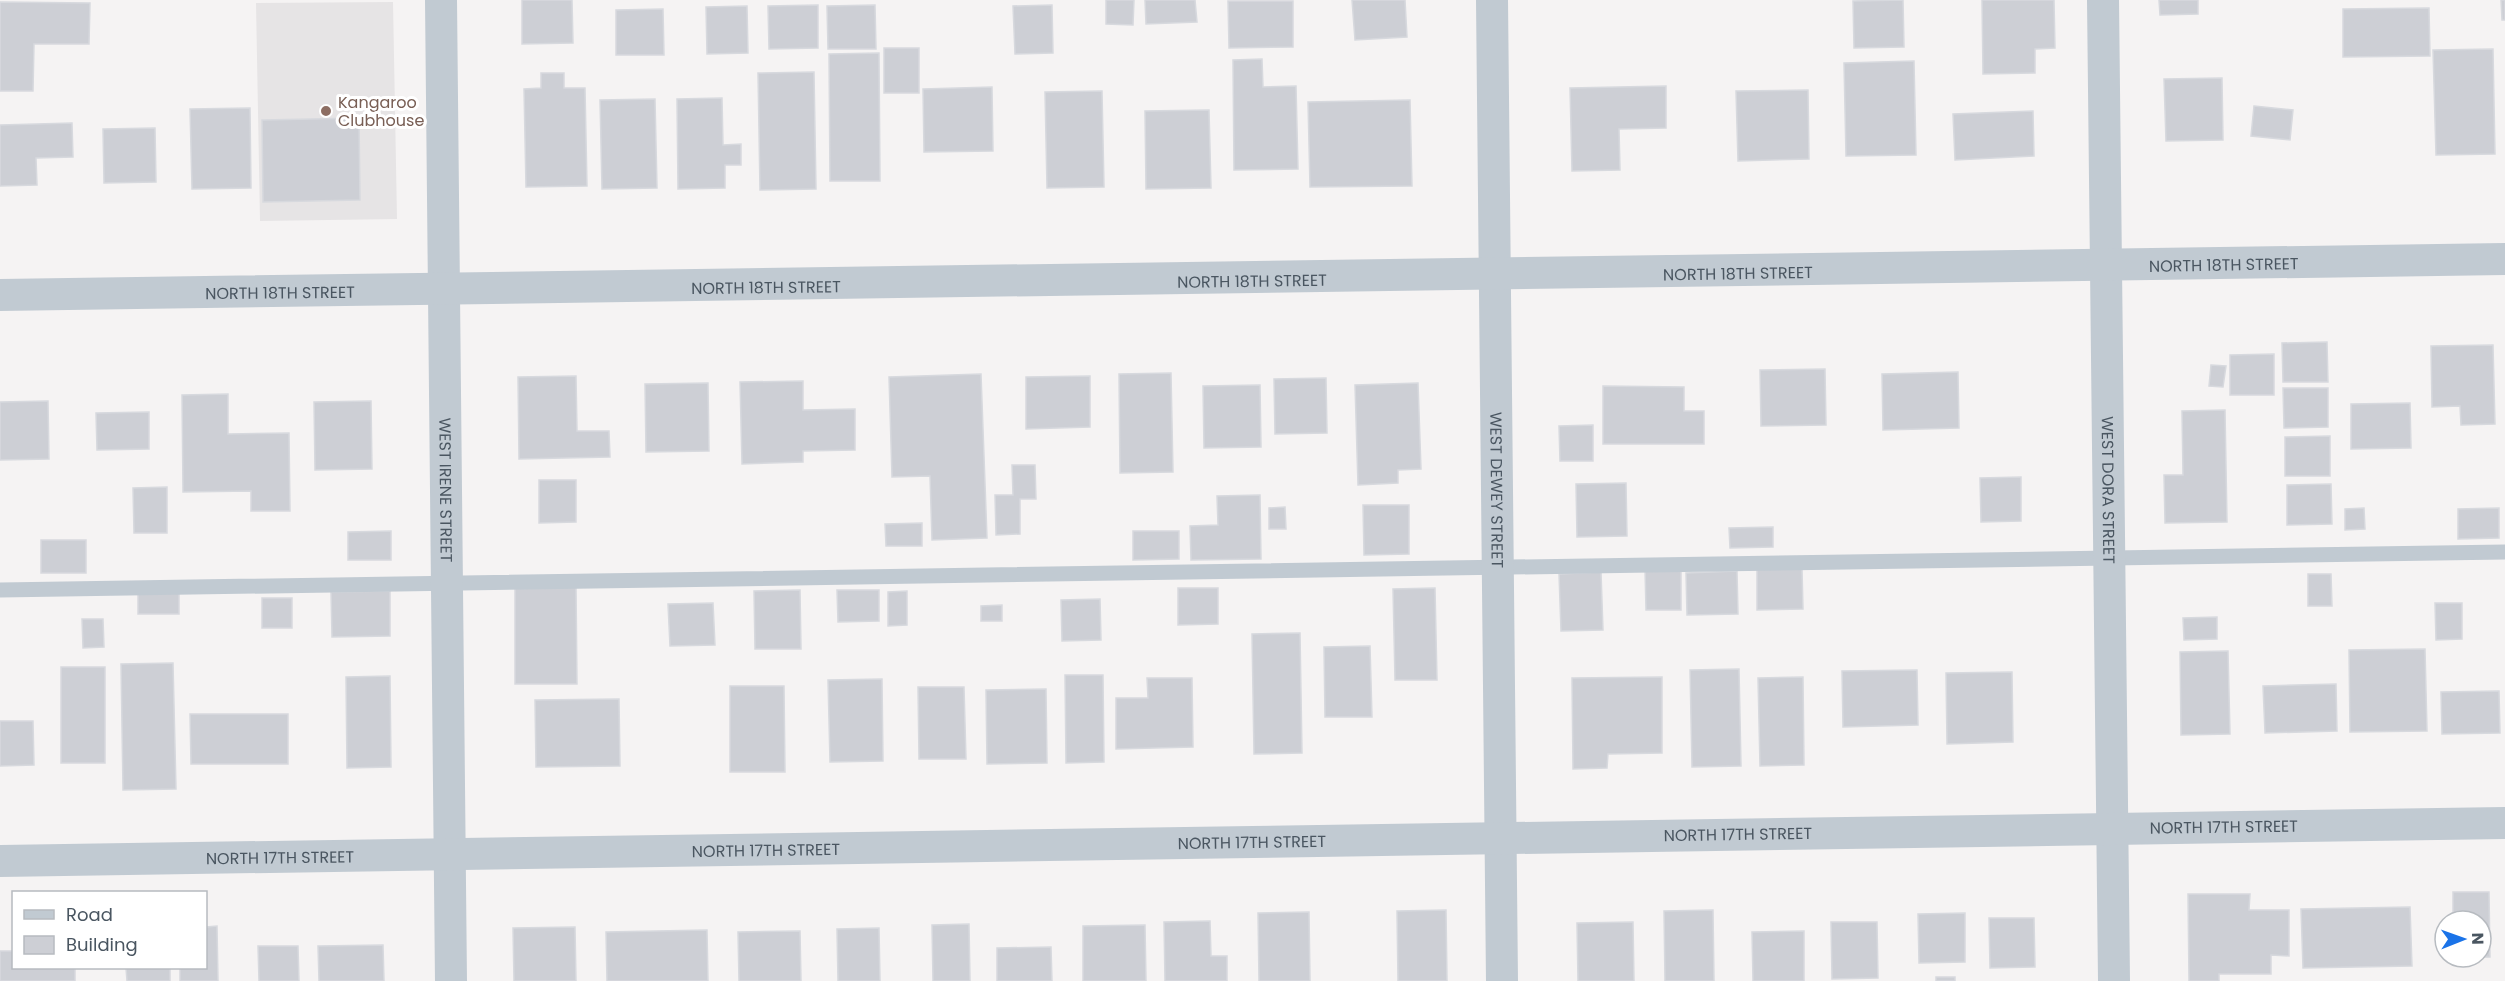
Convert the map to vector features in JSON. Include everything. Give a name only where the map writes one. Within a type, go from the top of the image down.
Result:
[{"type":"street","name":"WEST IRENE STREET","points":[[441,0],[451,981]]},
{"type":"street","name":"WEST DEWEY STREET","points":[[1492,0],[1502,981]]},
{"type":"street","name":"WEST DORA STREET","points":[[2103,0],[2114,981]]},
{"type":"street","name":"NORTH 18TH STREET","points":[[0,295],[1494,278],[2505,259]]},
{"type":"street","name":"NORTH 17TH STREET","points":[[0,861],[450,856],[1501,837],[2505,824]]},
{"type":"lane","points":[[0,590],[2505,552]]},
{"type":"shaded area","name":"Kangaroo Clubhouse","points":[[393,2],[397,219],[260,221],[256,3]]},
{"type":"building","points":[[522,0],[572,0],[573,43],[522,44]]},
{"type":"building","points":[[1106,0],[1134,0],[1133,25],[1106,24]]},
{"type":"building","points":[[1145,0],[1195,0],[1197,22],[1146,24]]},
{"type":"building","points":[[1352,0],[1405,0],[1407,37],[1355,40]]},
{"type":"building","points":[[1903,0],[1904,47],[1854,48],[1853,1]]},
{"type":"building","points":[[1982,0],[2054,0],[2055,48],[2035,49],[2035,73],[1983,74]]},
{"type":"building","points":[[2159,0],[2198,0],[2198,14],[2160,15]]},
{"type":"building","points":[[2501,0],[2505,0],[2505,20],[2502,20]]},
{"type":"building","points":[[1228,1],[1293,1],[1293,47],[1229,48]]},
{"type":"building","points":[[0,2],[90,3],[89,44],[34,44],[33,91],[0,91]]},
{"type":"building","points":[[818,5],[818,48],[769,49],[768,6]]},
{"type":"building","points":[[875,5],[876,49],[828,49],[827,6]]},
{"type":"building","points":[[1052,5],[1053,53],[1015,54],[1013,6]]},
{"type":"building","points":[[747,6],[748,53],[707,54],[706,7]]},
{"type":"building","points":[[2429,8],[2430,56],[2343,57],[2343,9]]},
{"type":"building","points":[[663,9],[664,55],[616,55],[616,10]]},
{"type":"building","points":[[884,48],[919,48],[919,93],[884,93]]},
{"type":"building","points":[[2493,49],[2495,154],[2436,155],[2433,50]]},
{"type":"building","points":[[879,53],[880,181],[830,181],[829,54]]},
{"type":"building","points":[[1262,59],[1263,87],[1296,86],[1298,169],[1234,170],[1233,60]]},
{"type":"building","points":[[1914,61],[1916,155],[1846,156],[1844,63]]},
{"type":"building","points":[[814,72],[816,189],[760,190],[758,73]]},
{"type":"building","points":[[541,73],[564,73],[564,88],[585,88],[587,186],[526,187],[524,89],[541,88]]},
{"type":"building","points":[[2222,78],[2223,140],[2166,141],[2164,79]]},
{"type":"building","points":[[1666,86],[1666,128],[1619,129],[1620,170],[1572,171],[1570,88]]},
{"type":"building","points":[[992,87],[993,151],[924,152],[923,89]]},
{"type":"building","points":[[1808,90],[1809,159],[1738,161],[1736,91]]},
{"type":"building","points":[[1102,91],[1104,187],[1047,188],[1045,92]]},
{"type":"building","points":[[722,98],[723,145],[741,144],[741,165],[725,165],[725,188],[678,189],[677,99]]},
{"type":"building","points":[[655,99],[657,188],[602,189],[600,100]]},
{"type":"building","points":[[1410,100],[1412,186],[1310,187],[1308,102]]},
{"type":"building","points":[[2254,106],[2293,110],[2290,140],[2251,136]]},
{"type":"building","points":[[250,108],[251,188],[192,189],[190,109]]},
{"type":"building","points":[[1209,110],[1211,188],[1146,189],[1145,111]]},
{"type":"building","points":[[2033,111],[2034,156],[1955,160],[1953,114]]},
{"type":"building","points":[[359,118],[360,200],[263,202],[262,120]]},
{"type":"building","points":[[72,123],[73,157],[36,158],[37,185],[0,186],[0,125]]},
{"type":"building","points":[[155,128],[156,182],[104,183],[103,129]]},
{"type":"building","points":[[2327,342],[2328,382],[2283,382],[2282,343]]},
{"type":"building","points":[[2493,345],[2495,424],[2461,425],[2460,406],[2432,407],[2431,346]]},
{"type":"building","points":[[2274,354],[2274,395],[2230,395],[2230,355]]},
{"type":"building","points":[[2211,365],[2226,366],[2223,387],[2209,386]]},
{"type":"building","points":[[1825,369],[1826,425],[1761,426],[1760,370]]},
{"type":"building","points":[[1958,372],[1959,428],[1883,430],[1882,374]]},
{"type":"building","points":[[1171,373],[1173,472],[1120,473],[1119,374]]},
{"type":"building","points":[[981,374],[987,538],[932,540],[930,476],[892,477],[889,377]]},
{"type":"building","points":[[576,376],[577,431],[609,431],[610,457],[519,459],[518,377]]},
{"type":"building","points":[[1090,376],[1090,427],[1026,429],[1026,377]]},
{"type":"building","points":[[1326,378],[1327,433],[1275,434],[1274,379]]},
{"type":"building","points":[[803,381],[803,410],[855,409],[855,450],[803,451],[803,462],[742,464],[740,382]]},
{"type":"building","points":[[708,383],[709,451],[646,452],[645,384]]},
{"type":"building","points":[[1418,383],[1421,469],[1398,470],[1398,483],[1358,485],[1355,385]]},
{"type":"building","points":[[1260,385],[1261,447],[1204,448],[1203,386]]},
{"type":"building","points":[[1603,386],[1684,387],[1684,411],[1704,411],[1704,444],[1603,444]]},
{"type":"building","points":[[2283,388],[2328,388],[2328,427],[2284,428]]},
{"type":"building","points":[[228,394],[228,434],[289,433],[290,511],[251,511],[251,491],[183,492],[182,395]]},
{"type":"building","points":[[48,401],[49,459],[0,460],[0,402]]},
{"type":"building","points":[[371,401],[372,469],[315,470],[314,402]]},
{"type":"building","points":[[2410,403],[2411,448],[2351,449],[2351,404]]},
{"type":"building","points":[[2225,410],[2227,522],[2165,523],[2164,475],[2183,475],[2182,411]]},
{"type":"building","points":[[149,412],[149,449],[97,450],[96,413]]},
{"type":"building","points":[[1593,425],[1593,461],[1560,461],[1559,426]]},
{"type":"building","points":[[2330,436],[2330,476],[2285,476],[2285,437]]},
{"type":"building","points":[[1012,465],[1035,465],[1036,499],[1020,499],[1020,534],[996,535],[995,495],[1013,495]]},
{"type":"building","points":[[2021,477],[2021,521],[1981,522],[1980,478]]},
{"type":"building","points":[[539,480],[576,480],[576,522],[539,523]]},
{"type":"building","points":[[1626,483],[1627,536],[1577,537],[1576,484]]},
{"type":"building","points":[[2331,484],[2332,524],[2287,525],[2287,485]]},
{"type":"building","points":[[167,487],[167,533],[134,533],[133,488]]},
{"type":"building","points":[[1260,495],[1261,559],[1191,560],[1190,526],[1218,525],[1217,496]]},
{"type":"building","points":[[1363,505],[1409,505],[1409,554],[1364,555]]},
{"type":"building","points":[[1285,507],[1286,529],[1269,529],[1269,508]]},
{"type":"building","points":[[2364,508],[2365,529],[2345,530],[2345,509]]},
{"type":"building","points":[[2499,508],[2499,538],[2458,539],[2458,509]]},
{"type":"building","points":[[922,523],[922,546],[886,546],[885,524]]},
{"type":"building","points":[[1773,527],[1773,547],[1730,548],[1729,528]]},
{"type":"building","points":[[391,531],[391,560],[348,560],[348,532]]},
{"type":"building","points":[[1133,531],[1179,531],[1179,559],[1133,560]]},
{"type":"building","points":[[41,540],[86,540],[86,573],[41,573]]},
{"type":"building","points":[[1645,569],[1681,569],[1681,610],[1646,610]]},
{"type":"building","points":[[1757,569],[1802,569],[1803,609],[1757,610]]},
{"type":"building","points":[[1737,571],[1738,614],[1687,615],[1686,573]]},
{"type":"building","points":[[1601,572],[1603,630],[1561,631],[1559,574]]},
{"type":"building","points":[[2308,574],[2331,574],[2332,606],[2308,606]]},
{"type":"building","points":[[515,586],[576,586],[577,684],[515,684]]},
{"type":"building","points":[[1178,588],[1218,588],[1218,624],[1178,625]]},
{"type":"building","points":[[1435,588],[1437,680],[1395,680],[1393,589]]},
{"type":"building","points":[[800,590],[801,649],[755,649],[754,591]]},
{"type":"building","points":[[837,590],[879,590],[879,621],[838,622]]},
{"type":"building","points":[[179,591],[179,614],[138,614],[138,592]]},
{"type":"building","points":[[390,591],[390,636],[332,637],[331,592]]},
{"type":"building","points":[[907,591],[907,625],[888,626],[888,592]]},
{"type":"building","points":[[262,598],[292,598],[292,628],[262,628]]},
{"type":"building","points":[[1100,599],[1101,640],[1062,641],[1061,600]]},
{"type":"building","points":[[713,603],[715,645],[670,646],[668,604]]},
{"type":"building","points":[[2435,603],[2462,603],[2462,639],[2436,640]]},
{"type":"building","points":[[1002,605],[1002,621],[981,621],[981,606]]},
{"type":"building","points":[[2217,617],[2217,639],[2184,640],[2183,618]]},
{"type":"building","points":[[82,619],[103,619],[104,647],[83,648]]},
{"type":"building","points":[[1300,633],[1302,753],[1254,754],[1252,634]]},
{"type":"building","points":[[1370,646],[1372,717],[1325,717],[1324,647]]},
{"type":"building","points":[[2425,649],[2427,731],[2350,732],[2349,650]]},
{"type":"building","points":[[2228,651],[2230,734],[2181,735],[2180,652]]},
{"type":"building","points":[[173,663],[176,789],[123,790],[121,664]]},
{"type":"building","points":[[61,667],[105,667],[105,763],[61,763]]},
{"type":"building","points":[[1739,669],[1741,766],[1692,767],[1690,670]]},
{"type":"building","points":[[1917,670],[1918,725],[1843,727],[1842,671]]},
{"type":"building","points":[[2012,672],[2013,742],[1947,744],[1946,673]]},
{"type":"building","points":[[1065,675],[1103,675],[1104,762],[1066,763]]},
{"type":"building","points":[[390,676],[391,767],[347,768],[346,677]]},
{"type":"building","points":[[1662,677],[1662,753],[1608,754],[1607,768],[1573,769],[1572,678]]},
{"type":"building","points":[[1803,677],[1804,765],[1760,766],[1758,678]]},
{"type":"building","points":[[1147,678],[1192,678],[1193,747],[1116,749],[1116,698],[1148,698]]},
{"type":"building","points":[[882,679],[883,761],[830,762],[828,680]]},
{"type":"building","points":[[2336,684],[2337,731],[2265,733],[2263,686]]},
{"type":"building","points":[[730,686],[784,686],[785,772],[730,772]]},
{"type":"building","points":[[918,687],[964,687],[966,759],[919,759]]},
{"type":"building","points":[[1046,689],[1047,763],[987,764],[986,690]]},
{"type":"building","points":[[2499,691],[2500,733],[2442,734],[2441,692]]},
{"type":"building","points":[[619,699],[620,766],[536,767],[535,700]]},
{"type":"building","points":[[190,714],[288,714],[288,764],[191,764]]},
{"type":"building","points":[[0,721],[33,721],[34,765],[0,766]]},
{"type":"building","points":[[2453,892],[2489,892],[2489,909],[2453,909]]},
{"type":"building","points":[[2188,894],[2250,894],[2249,910],[2289,910],[2289,956],[2271,955],[2271,974],[2219,974],[2219,981],[2189,981]]},
{"type":"building","points":[[2410,907],[2412,966],[2303,968],[2301,909]]},
{"type":"building","points":[[1446,910],[1447,981],[1398,981],[1397,911]]},
{"type":"building","points":[[1713,910],[1714,981],[1665,981],[1664,911]]},
{"type":"building","points":[[1309,912],[1310,981],[1259,981],[1258,913]]},
{"type":"building","points":[[1965,913],[1965,962],[1919,963],[1918,914]]},
{"type":"building","points":[[1989,918],[2034,918],[2035,967],[1990,968]]},
{"type":"building","points":[[1210,921],[1211,956],[1227,956],[1227,981],[1165,981],[1164,922]]},
{"type":"building","points":[[1633,922],[1634,981],[1578,981],[1577,923]]},
{"type":"building","points":[[1831,922],[1877,922],[1878,978],[1832,979]]},
{"type":"building","points":[[969,924],[970,981],[933,981],[932,925]]},
{"type":"building","points":[[1145,925],[1146,981],[1083,981],[1083,926]]},
{"type":"building","points":[[217,926],[218,981],[180,981],[180,969],[207,969],[207,927]]},
{"type":"building","points":[[575,927],[576,981],[514,981],[513,928]]},
{"type":"building","points":[[879,928],[880,981],[838,981],[837,929]]},
{"type":"building","points":[[707,930],[708,981],[607,981],[606,932]]},
{"type":"building","points":[[800,931],[801,981],[739,981],[738,932]]},
{"type":"building","points":[[1804,931],[1804,981],[1753,981],[1752,932]]},
{"type":"building","points":[[383,945],[384,981],[319,981],[318,946]]},
{"type":"building","points":[[258,946],[298,946],[299,981],[259,981]]},
{"type":"building","points":[[1051,947],[1052,981],[997,981],[997,948]]},
{"type":"building","points":[[0,951],[12,951],[12,969],[75,969],[75,981],[0,981]]},
{"type":"building","points":[[126,969],[170,969],[170,981],[127,981]]},
{"type":"building","points":[[1936,977],[1955,977],[1955,981],[1936,981]]},
{"type":"place","name":"Kangaroo Clubhouse","points":[[326,111]]}]
